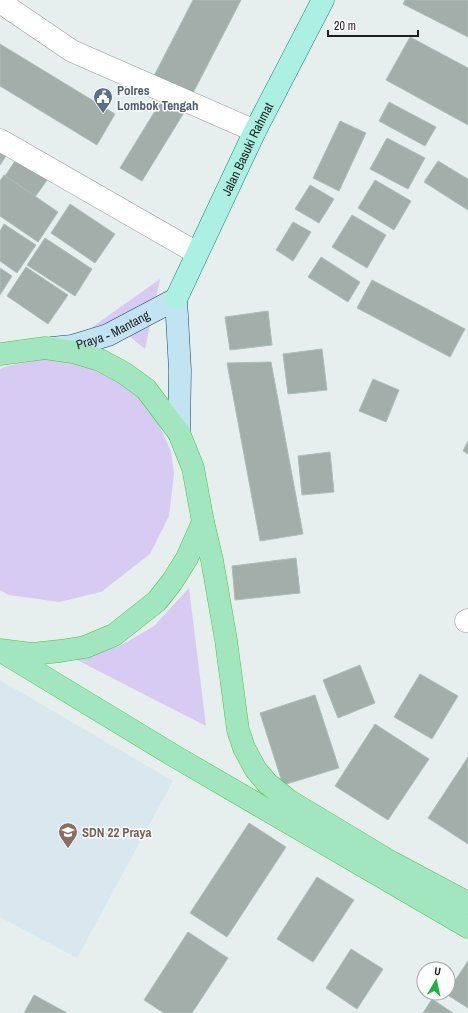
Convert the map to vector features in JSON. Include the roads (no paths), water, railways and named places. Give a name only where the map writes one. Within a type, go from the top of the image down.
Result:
[{"type":"highway","points":[[0,354],[45,348],[73,352],[100,360],[124,372],[146,389],[179,433],[193,468],[212,560],[226,640],[238,730],[244,748],[256,770],[267,783],[288,800],[391,862],[468,903]]},
{"type":"highway","points":[[0,650],[32,654],[60,652],[85,647],[114,635],[157,601],[168,587],[186,558],[203,522]]},
{"type":"highway","points":[[0,650],[176,757],[468,927]]},
{"type":"main road","name":"Jalan Basuki Rahmat","points":[[176,299],[255,131],[323,0]]},
{"type":"main road","name":"Praya - Mantang","points":[[45,348],[72,346],[108,335],[176,299]]},
{"type":"main road","points":[[176,299],[180,370],[179,433]]},
{"type":"street","points":[[0,2],[72,51],[255,131]]},
{"type":"street","points":[[0,140],[197,253]]},
{"type":"place","name":"Polres Lombok Tengah","points":[[103,114]]},
{"type":"place","name":"SDN 22 Praya","points":[[68,849]]}]
